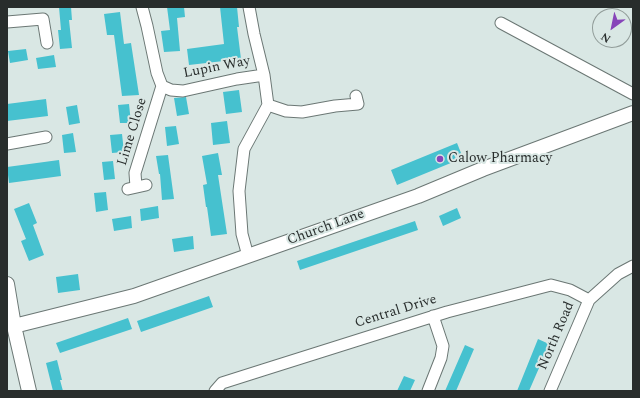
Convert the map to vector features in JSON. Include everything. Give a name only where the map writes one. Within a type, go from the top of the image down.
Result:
[{"type":"street","points":[[142,7],[156,73],[162,86]]},
{"type":"street","points":[[248,256],[242,234],[239,191],[244,149],[268,105],[264,75],[249,7]]},
{"type":"street","points":[[7,22],[43,18],[47,43]]},
{"type":"street","points":[[502,23],[633,94]]},
{"type":"street","name":"Lupin Way","points":[[162,86],[171,90],[183,91],[237,79],[264,75]]},
{"type":"street","name":"Lime Close","points":[[137,187],[135,173],[162,86]]},
{"type":"street","points":[[268,105],[286,111],[302,112],[335,106],[358,104]]},
{"type":"street","name":"Church Lane","points":[[14,326],[134,296],[418,196],[483,169],[633,113]]},
{"type":"street","points":[[7,144],[46,138]]},
{"type":"street","name":"North Road","points":[[550,391],[589,300],[618,274],[633,266]]},
{"type":"street","points":[[7,284],[14,326],[29,391]]},
{"type":"street","name":"Central Drive","points":[[215,391],[222,383],[433,316],[551,285],[570,290],[589,300]]},
{"type":"street","points":[[428,391],[441,358],[443,346],[433,316]]},
{"type":"building","points":[[59,7],[71,7],[72,20],[69,20],[72,48],[60,49],[58,30],[61,30]]},
{"type":"building","points":[[167,7],[184,7],[185,17],[177,18],[180,51],[164,52],[161,31],[170,30]]},
{"type":"building","points":[[220,7],[237,7],[239,27],[237,27],[241,59],[189,65],[187,49],[224,44]]},
{"type":"building","points":[[120,12],[124,44],[131,43],[139,95],[122,96],[114,35],[107,35],[104,14]]},
{"type":"building","points":[[26,49],[28,60],[10,63],[8,51]]},
{"type":"building","points":[[54,55],[56,67],[38,69],[36,58]]},
{"type":"building","points":[[239,90],[242,112],[226,114],[223,92]]},
{"type":"building","points":[[186,97],[189,114],[177,116],[174,98]]},
{"type":"building","points":[[46,99],[48,116],[7,121],[7,104]]},
{"type":"building","points":[[129,104],[131,123],[120,123],[118,105]]},
{"type":"building","points":[[77,105],[80,123],[69,125],[66,107]]},
{"type":"building","points":[[227,121],[230,143],[213,145],[211,123]]},
{"type":"building","points":[[176,126],[179,144],[167,146],[165,127]]},
{"type":"building","points":[[73,133],[76,152],[64,153],[62,135]]},
{"type":"building","points":[[122,134],[124,152],[112,153],[110,135]]},
{"type":"building","points":[[457,143],[463,158],[397,185],[391,170]]},
{"type":"building","points":[[218,153],[222,175],[218,175],[227,234],[211,236],[203,185],[207,184],[202,156]]},
{"type":"building","points":[[168,155],[174,199],[162,200],[160,174],[156,156]]},
{"type":"building","points":[[59,160],[61,176],[9,183],[7,167]]},
{"type":"building","points":[[113,161],[115,179],[104,180],[102,162]]},
{"type":"building","points":[[106,192],[108,210],[96,212],[94,193]]},
{"type":"building","points":[[29,203],[37,223],[33,225],[44,255],[29,261],[21,241],[26,239],[14,209]]},
{"type":"building","points":[[158,206],[159,218],[141,221],[140,209]]},
{"type":"building","points":[[457,208],[461,218],[443,226],[439,216]]},
{"type":"building","points":[[131,216],[132,228],[114,231],[112,219]]},
{"type":"building","points":[[415,221],[418,230],[300,270],[297,261]]},
{"type":"building","points":[[193,236],[194,249],[174,252],[172,239]]},
{"type":"building","points":[[78,274],[80,290],[58,293],[56,277]]},
{"type":"building","points":[[209,296],[213,307],[141,332],[137,321]]},
{"type":"building","points":[[128,318],[132,329],[60,353],[56,343]]},
{"type":"building","points":[[538,339],[549,344],[529,391],[517,391]]},
{"type":"building","points":[[465,345],[474,349],[456,391],[445,391]]},
{"type":"building","points":[[57,360],[63,391],[53,391],[46,363]]},
{"type":"building","points":[[404,376],[415,380],[410,391],[397,391]]},
{"type":"place","name":"Calow Pharmacy","points":[[440,159]]}]
